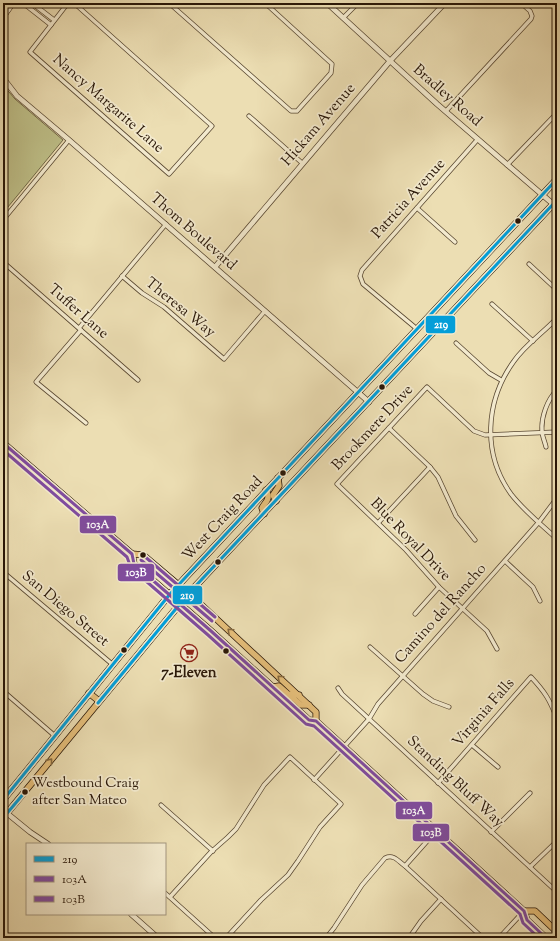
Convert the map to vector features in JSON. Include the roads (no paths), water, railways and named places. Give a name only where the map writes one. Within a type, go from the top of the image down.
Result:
[{"type":"main road","points":[[3,17],[13,3]]},
{"type":"main road","name":"West Craig Road","points":[[3,800],[170,594],[557,179]]},
{"type":"main road","name":"West Craig Road","points":[[3,818],[5,811],[180,604],[555,202]]},
{"type":"main road","points":[[3,443],[132,554],[143,555],[179,584],[309,705],[316,712],[316,721]]},
{"type":"main road","points":[[276,501],[273,495],[278,486],[278,478]]},
{"type":"main road","points":[[264,514],[262,508],[268,500],[269,495],[266,490]]},
{"type":"main road","points":[[132,554],[134,564],[170,594],[309,720],[316,721],[438,830],[524,911],[527,920],[546,938]]},
{"type":"main road","points":[[273,687],[279,686],[288,694],[299,696]]},
{"type":"main road","points":[[89,693],[99,701]]},
{"type":"main road","points":[[283,697],[293,698],[302,706],[309,705]]},
{"type":"main road","points":[[524,911],[534,911],[557,932]]},
{"type":"street","points":[[23,3],[51,25],[68,3]]},
{"type":"street","points":[[32,3],[54,20]]},
{"type":"street","name":"Nancy Margarite Lane","points":[[51,25],[30,52],[169,174],[212,126],[74,3]]},
{"type":"street","points":[[168,3],[291,111],[297,111],[331,74],[332,64],[265,3]]},
{"type":"street","name":"Bradley Road","points":[[327,3],[437,104],[507,165],[542,194],[555,202]]},
{"type":"street","points":[[344,18],[358,3]]},
{"type":"street","name":"Hickam Avenue","points":[[215,267],[302,163],[390,62],[445,3]]},
{"type":"street","points":[[446,111],[531,20],[532,16],[530,11],[521,3]]},
{"type":"street","name":"Thom Boulevard","points":[[3,78],[17,96],[369,402]]},
{"type":"street","points":[[507,165],[557,113]]},
{"type":"street","points":[[249,116],[302,163]]},
{"type":"street","name":"Patricia Avenue","points":[[416,329],[363,284],[360,276],[362,270],[478,139]]},
{"type":"street","points":[[3,220],[69,140]]},
{"type":"street","points":[[417,208],[455,242]]},
{"type":"street","points":[[86,423],[36,382],[166,224]]},
{"type":"street","name":"Tuffer Lane","points":[[3,262],[138,380]]},
{"type":"street","points":[[529,264],[557,290]]},
{"type":"street","name":"Theresa Way","points":[[122,276],[142,293],[164,307],[224,359],[265,311]]},
{"type":"street","points":[[492,304],[533,341]]},
{"type":"street","points":[[557,318],[521,352],[501,380],[492,406],[490,435],[494,459],[500,475],[512,494],[557,539]]},
{"type":"street","points":[[456,343],[489,373],[501,380]]},
{"type":"street","name":"Brookmere Drive","points":[[337,484],[427,388],[474,430],[485,435],[490,435]]},
{"type":"street","points":[[546,447],[542,432],[543,419],[546,406],[557,390]]},
{"type":"street","points":[[389,428],[430,467],[438,477],[456,516],[475,540]]},
{"type":"street","points":[[490,435],[557,432]]},
{"type":"street","points":[[378,523],[430,467]]},
{"type":"street","name":"Blue Royal Drive","points":[[337,484],[406,550],[439,587],[487,631],[497,649]]},
{"type":"street","name":"Camino del Rancho","points":[[314,780],[369,719],[378,704],[402,676],[539,522],[557,498]]},
{"type":"street","points":[[505,561],[532,587],[540,600]]},
{"type":"street","name":"San Diego Street","points":[[3,572],[112,664]]},
{"type":"street","points":[[415,614],[439,587]]},
{"type":"street","points":[[370,647],[423,694],[433,701],[448,707]]},
{"type":"street","name":"Virginia Falls","points":[[438,783],[531,677],[545,693],[557,719]]},
{"type":"street","name":"Standing Bluff Way","points":[[338,688],[342,694],[557,892]]},
{"type":"street","points":[[3,691],[55,736]]},
{"type":"street","points":[[472,745],[498,768]]},
{"type":"street","points":[[170,897],[213,850],[228,838],[236,829],[264,785],[290,757],[341,804],[320,827],[288,875],[261,900],[226,938]]},
{"type":"street","points":[[491,832],[530,793]]},
{"type":"street","points":[[161,805],[213,850]]},
{"type":"street","points":[[5,811],[30,832],[46,843]]},
{"type":"street","points":[[405,866],[438,830]]},
{"type":"street","points":[[530,867],[557,841]]},
{"type":"street","points":[[326,938],[362,885],[385,858],[390,856],[394,857],[405,866],[483,938]]},
{"type":"street","points":[[166,894],[215,938]]},
{"type":"street","points":[[409,938],[440,899]]},
{"type":"street","points":[[499,938],[524,911]]},
{"type":"street","points":[[132,915],[158,938]]},
{"type":"place","name":"7-Eleven","points":[[189,653]]},
{"type":"place","name":"Westbound Craig after San Mateo","points":[[25,792]]}]
